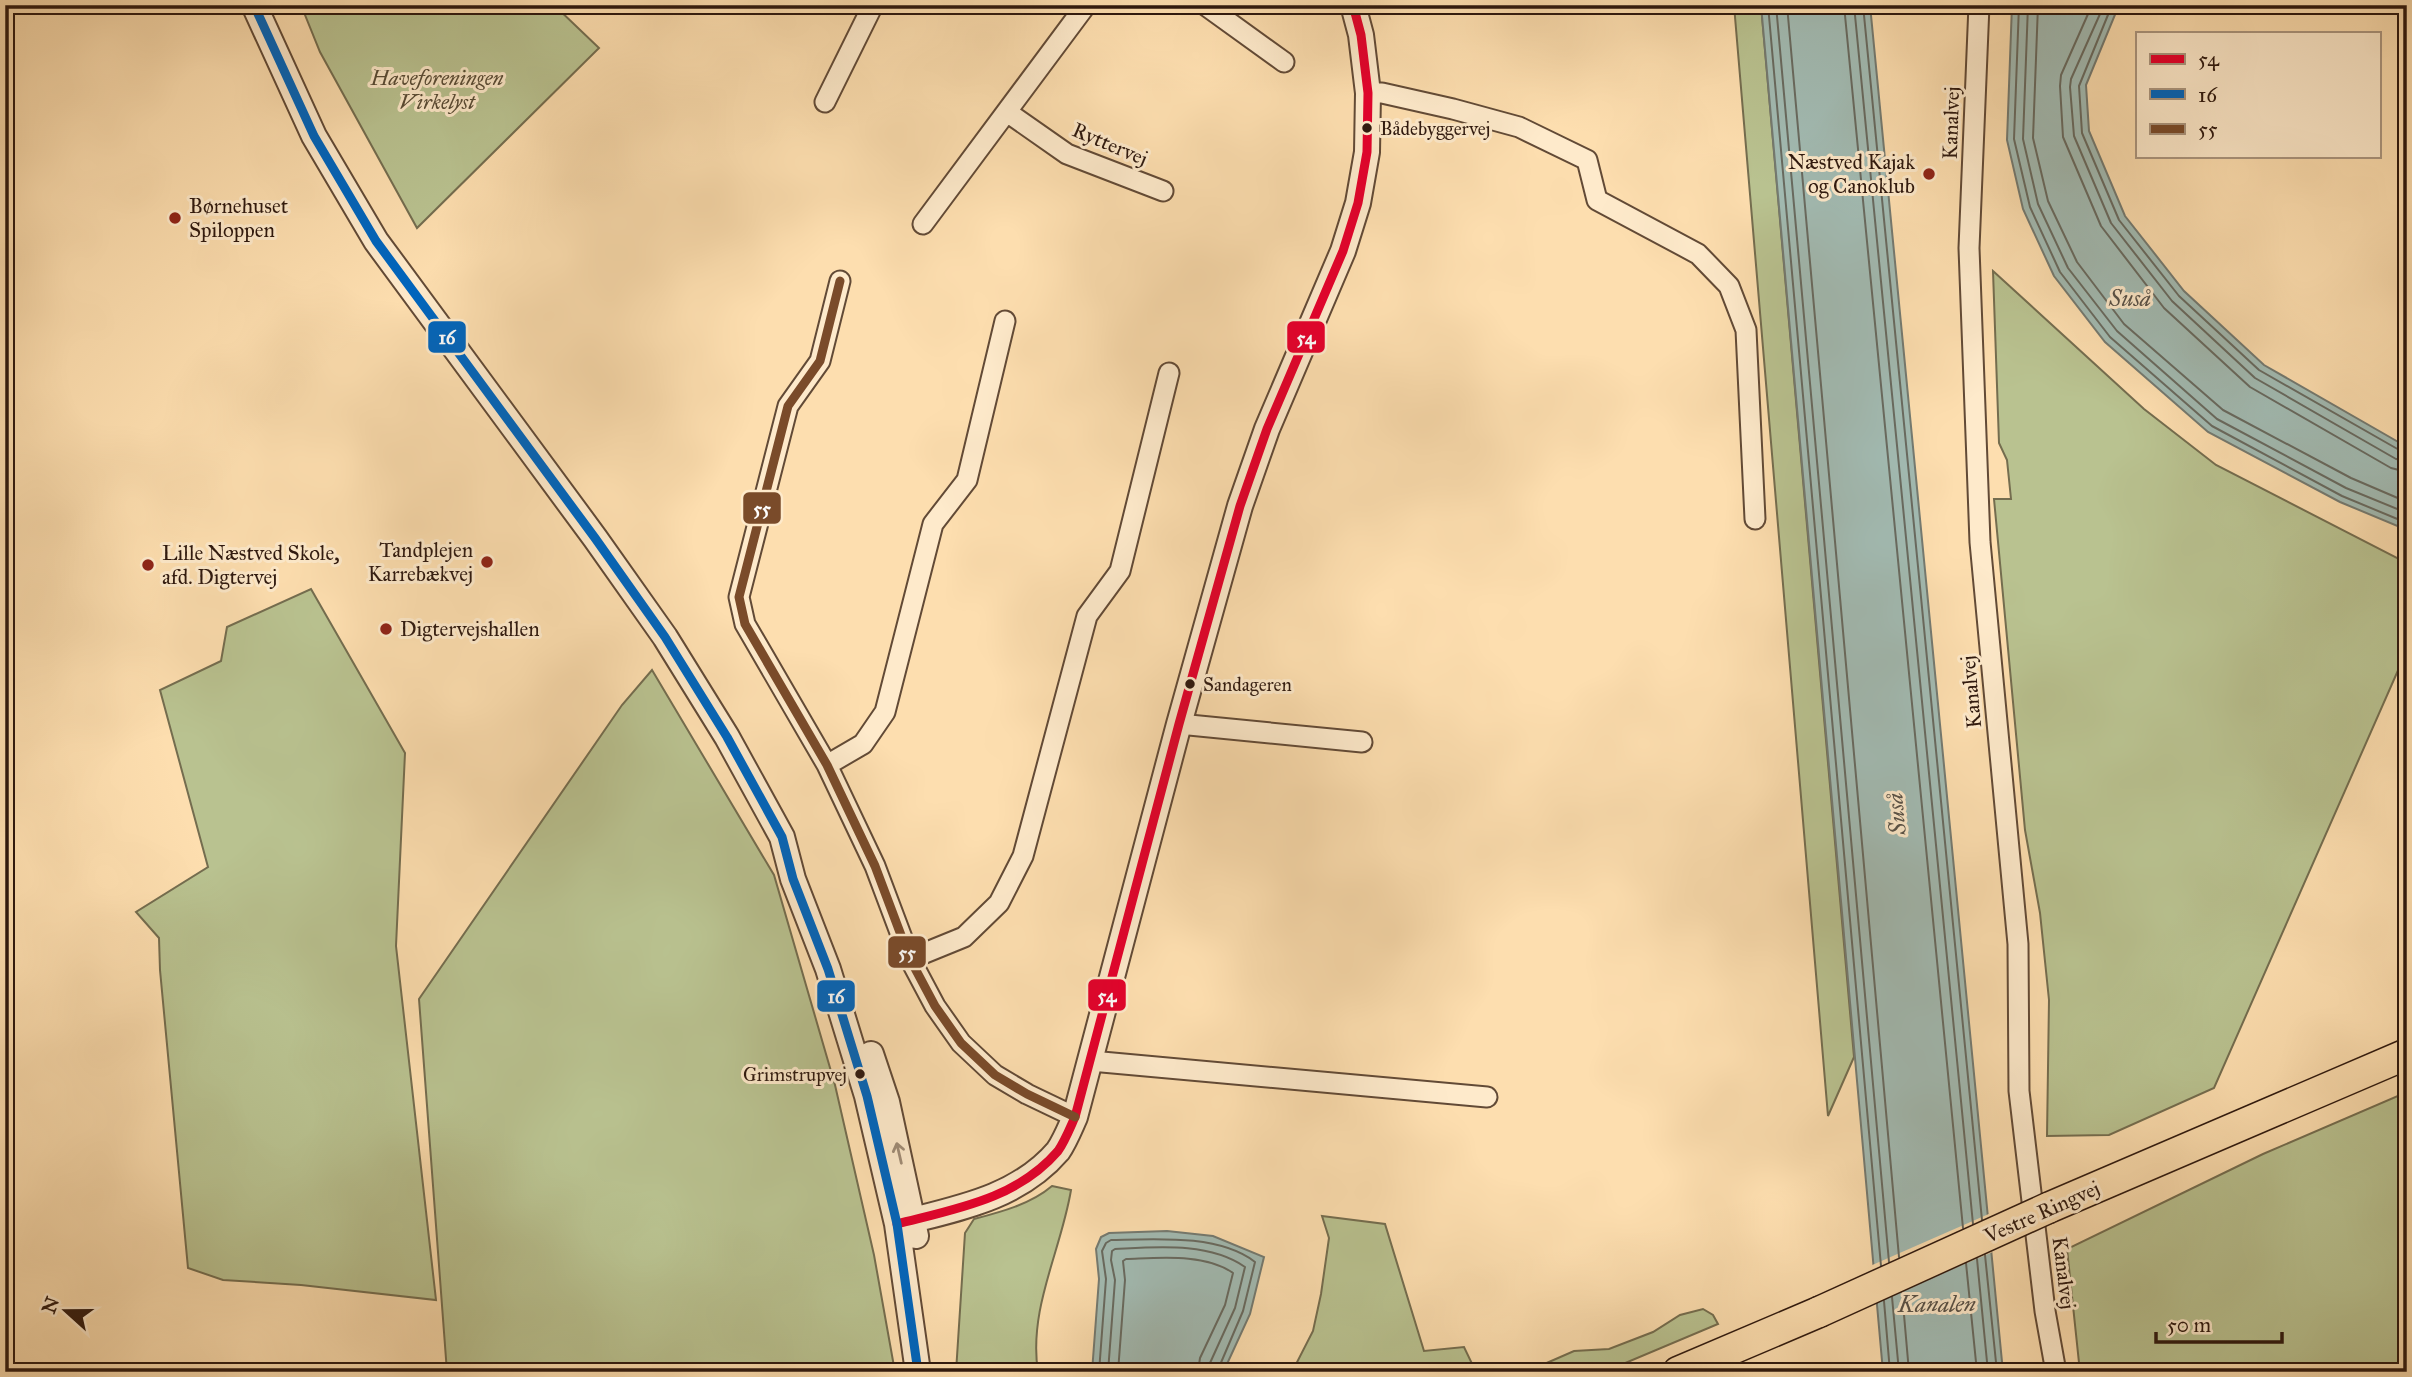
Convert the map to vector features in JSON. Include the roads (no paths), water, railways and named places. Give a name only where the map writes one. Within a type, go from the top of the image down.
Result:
[{"type":"main road","name":"Vestre Ringvej","points":[[1678,1372],[1819,1312],[2048,1208],[2407,1054]]},
{"type":"street","points":[[254,5],[314,136],[376,241],[665,637],[727,737],[802,872],[840,963],[887,1101],[906,1222],[918,1372]]},
{"type":"street","points":[[825,102],[873,5]]},
{"type":"street","points":[[923,224],[1086,5]]},
{"type":"street","points":[[1205,5],[1284,62]]},
{"type":"street","points":[[906,1222],[982,1202],[1004,1192],[1036,1172],[1060,1149],[1075,1117],[1240,506],[1267,429],[1343,251],[1358,203],[1367,152],[1368,93],[1361,35],[1353,5]]},
{"type":"street","name":"Kanalvej","points":[[1979,5],[1969,248],[1980,542],[2018,944],[2019,1091],[2045,1311],[2056,1372]]},
{"type":"street","points":[[1368,93],[1382,93],[1453,108],[1519,127],[1587,160],[1598,200],[1698,254],[1729,286],[1746,330],[1755,519]]},
{"type":"street","name":"Ryttervej","points":[[1007,112],[1067,154],[1163,191]]},
{"type":"street","points":[[840,281],[820,361],[788,406],[739,597],[745,624],[827,765],[875,866],[910,959],[935,1006],[961,1043],[995,1075],[1075,1117]]},
{"type":"street","points":[[827,765],[863,744],[884,712],[933,524],[967,480],[1005,321]]},
{"type":"street","points":[[910,959],[964,937],[999,903],[1023,856],[1087,616],[1120,571],[1169,373]]},
{"type":"street","points":[[1179,724],[1362,742]]},
{"type":"street","points":[[782,837],[793,879],[828,969],[906,1222],[925,1295],[930,1372]]},
{"type":"street","points":[[1091,1061],[1487,1097]]},
{"type":"water","name":"Kanalen","points":[[1761,5],[1870,5],[2003,1372],[1883,1372]]},
{"type":"water","name":"Suså","points":[[2012,5],[2119,5],[2086,85],[2089,131],[2125,216],[2184,291],[2264,365],[2407,447],[2407,530],[2340,502],[2208,432],[2105,342],[2054,276],[2023,209],[2007,140]]},
{"type":"water","points":[[1167,1231],[1213,1236],[1264,1257],[1250,1314],[1223,1372],[1092,1372],[1099,1279],[1096,1249],[1101,1237],[1109,1233]]},
{"type":"place","name":"Bådebyggervej","points":[[1367,128]]},
{"type":"place","name":"Næstved Kajak og Canoklub","points":[[1929,174]]},
{"type":"place","name":"Børnehuset Spiloppen","points":[[175,218]]},
{"type":"place","name":"Tandplejen Karrebækvej","points":[[487,562]]},
{"type":"place","name":"Lille Næstved Skole, afd. Digtervej","points":[[148,565]]},
{"type":"place","name":"Digtervejshallen","points":[[386,629]]},
{"type":"place","name":"Sandageren","points":[[1190,684]]},
{"type":"place","name":"Grimstrupvej","points":[[860,1074]]},
{"type":"park label","name":"Haveforeningen Virkelyst","points":[[437,90]]}]
